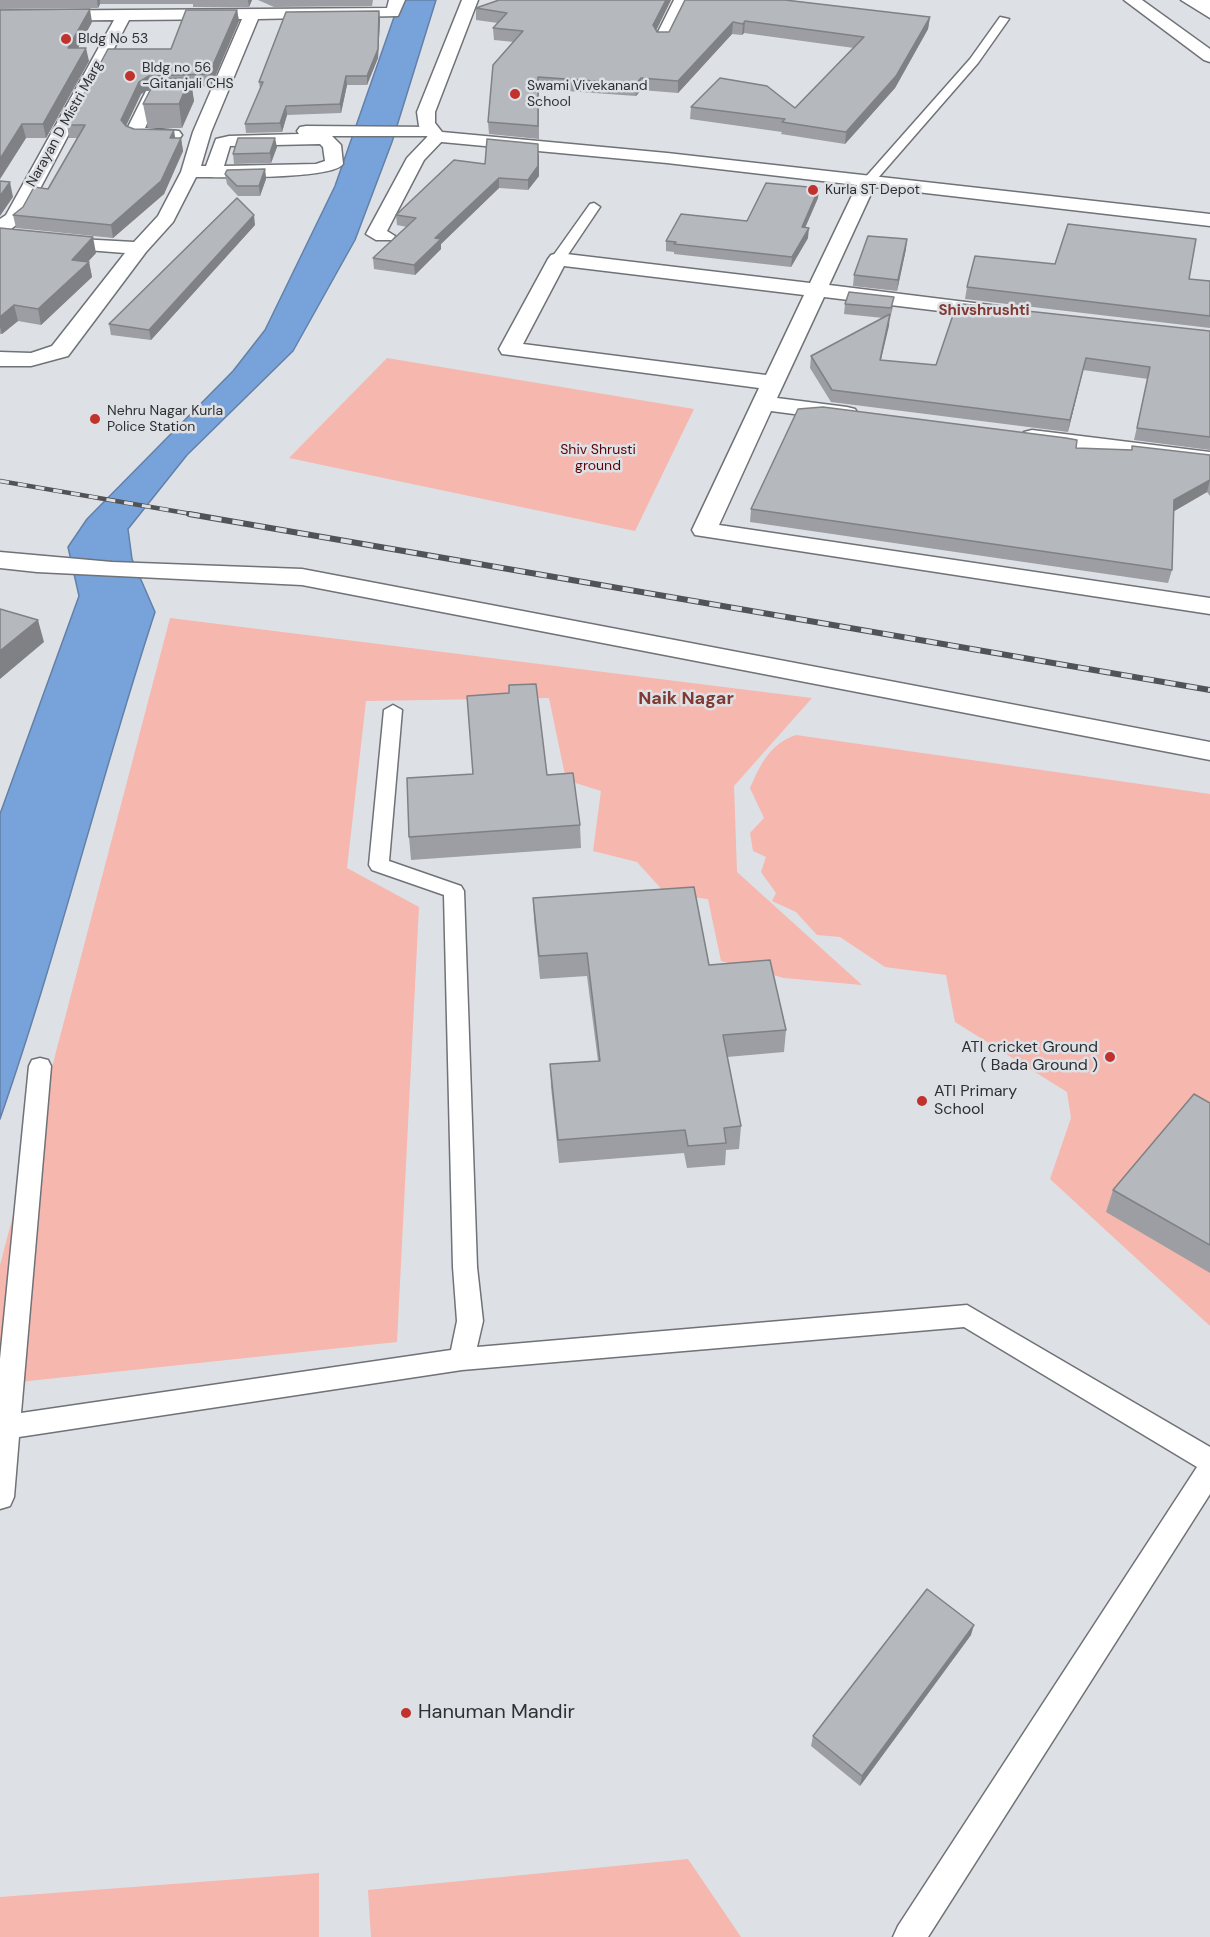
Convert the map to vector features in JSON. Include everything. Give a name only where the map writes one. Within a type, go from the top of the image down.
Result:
[{"type":"street","points":[[0,16],[393,12],[397,0]]},
{"type":"street","points":[[385,236],[376,234],[428,132],[426,112],[470,0]]},
{"type":"street","points":[[663,38],[682,0]]},
{"type":"street","points":[[1132,0],[1210,57]]},
{"type":"street","points":[[1189,0],[1210,13]]},
{"type":"street","points":[[1204,0],[1210,4]]},
{"type":"street","name":"Narayan D Mistri Marg","points":[[0,228],[14,219],[124,15]]},
{"type":"street","points":[[0,359],[20,362],[42,359],[60,351],[139,248],[166,218],[190,172],[196,134],[209,93],[252,15]]},
{"type":"street","points":[[1172,30],[1210,26]]},
{"type":"street","points":[[209,93],[152,95],[134,133],[140,135],[317,135],[378,130],[428,132],[1210,228]]},
{"type":"street","points":[[213,172],[222,143],[284,135]]},
{"type":"street","points":[[190,172],[331,167],[334,164],[332,145],[317,135]]},
{"type":"street","points":[[864,186],[1210,220]]},
{"type":"street","points":[[864,186],[704,530],[1210,606]]},
{"type":"street","points":[[0,235],[139,248]]},
{"type":"street","points":[[868,417],[767,393],[510,349],[558,259],[1028,315]]},
{"type":"street","points":[[1010,434],[1210,459]]},
{"type":"street","points":[[0,560],[57,569],[229,572],[302,577],[1210,751]]},
{"type":"lane","points":[[864,186],[974,61],[1004,19]]},
{"type":"lane","points":[[558,259],[594,207]]},
{"type":"lane","points":[[393,710],[379,865],[454,891],[465,1267],[470,1321],[462,1359]]},
{"type":"lane","points":[[0,1497],[40,1066]]},
{"type":"lane","points":[[6,1427],[462,1359],[967,1316],[1210,1461]]},
{"type":"lane","points":[[909,1937],[1210,1471]]},
{"type":"green space","name":"Shiv Shrusti ground","points":[[387,358],[694,409],[635,531],[289,458]]},
{"type":"green space","points":[[170,618],[812,698],[734,786],[737,872],[862,985],[784,978],[721,961],[708,899],[666,894],[637,862],[593,851],[601,791],[566,780],[549,698],[366,701],[347,868],[419,907],[397,1342],[0,1384],[0,1265]]},
{"type":"green space","name":"ATI cricket Ground ( Bada Ground )","points":[[796,735],[1210,794],[1210,1326],[1050,1179],[1071,1118],[1067,1092],[955,1022],[946,975],[885,967],[840,937],[817,935],[796,912],[772,901],[776,893],[761,872],[766,857],[753,851],[750,833],[764,818],[750,788],[758,770],[773,749]]},
{"type":"green space","points":[[688,1859],[741,1937],[371,1937],[368,1890]]},
{"type":"green space","points":[[319,1873],[319,1937],[0,1937],[0,1897]]},
{"type":"water","points":[[400,0],[436,0],[392,142],[355,240],[293,351],[187,455],[128,529],[132,559],[155,612],[41,993],[0,1119],[0,814],[79,596],[68,547],[87,519],[233,371],[265,330],[335,186]]},
{"type":"building","points":[[499,0],[666,0],[653,25],[657,32],[669,32],[685,0],[785,0],[930,17],[896,76],[846,132],[782,122],[785,119],[691,107],[720,78],[767,86],[795,108],[864,37],[745,21],[743,24],[733,22],[678,81],[641,78],[636,84],[538,77],[538,126],[488,122],[493,65],[523,31],[493,28],[507,13],[476,8]]},
{"type":"building","points":[[90,9],[68,48],[86,48],[43,124],[22,124],[0,159],[0,10]]},
{"type":"building","points":[[186,10],[237,10],[209,74],[149,76],[139,82],[121,120],[126,126],[134,129],[174,130],[170,138],[181,138],[161,181],[111,225],[13,215],[23,207],[34,187],[48,189],[85,125],[67,125],[108,49],[171,49]]},
{"type":"building","points":[[379,11],[378,49],[367,76],[346,76],[340,104],[286,106],[280,123],[245,124],[263,82],[259,82],[286,12]]},
{"type":"building","points":[[190,78],[179,104],[143,104],[156,79]]},
{"type":"building","points":[[238,138],[275,138],[270,153],[233,154]]},
{"type":"building","points":[[487,139],[538,144],[538,166],[528,180],[499,178],[435,238],[441,239],[414,265],[373,258],[416,218],[396,215],[454,160],[485,164]]},
{"type":"building","points":[[265,169],[259,186],[237,186],[225,174],[227,170]]},
{"type":"building","points":[[0,181],[10,182],[0,196]]},
{"type":"building","points":[[766,183],[819,188],[802,227],[809,228],[792,257],[674,244],[676,242],[666,241],[681,214],[747,221]]},
{"type":"building","points":[[237,198],[254,215],[149,330],[109,324]]},
{"type":"building","points":[[1068,224],[1196,239],[1189,279],[1210,281],[1210,316],[967,287],[975,256],[1055,264]]},
{"type":"building","points":[[0,228],[93,237],[72,260],[89,262],[38,309],[14,305],[0,317]]},
{"type":"building","points":[[868,236],[907,239],[898,280],[854,275]]},
{"type":"building","points":[[849,292],[894,297],[891,308],[845,304]]},
{"type":"building","points":[[963,304],[1210,331],[1210,437],[1137,428],[1150,367],[1086,358],[1070,420],[832,390],[811,356],[890,314],[880,360],[936,365],[953,315],[960,315]]},
{"type":"building","points":[[823,407],[1066,438],[1077,440],[1076,448],[1132,450],[1132,446],[1210,455],[1210,480],[1174,500],[1172,570],[751,509],[798,409]]},
{"type":"building","points":[[0,609],[38,620],[0,651]]},
{"type":"building","points":[[536,684],[547,775],[573,773],[580,825],[409,837],[407,778],[473,774],[467,696],[509,693],[509,685]]},
{"type":"building","points":[[694,887],[709,965],[770,960],[786,1030],[723,1035],[741,1126],[724,1128],[726,1143],[688,1146],[685,1130],[558,1140],[550,1064],[600,1061],[587,953],[539,956],[533,898]]},
{"type":"building","points":[[1194,1094],[1210,1103],[1210,1245],[1113,1190]]},
{"type":"building","points":[[927,1589],[974,1625],[862,1776],[813,1736]]},
{"type":"railway","points":[[0,481],[197,515]]},
{"type":"railway","points":[[189,514],[1210,690]]},
{"type":"place","name":"Bldg No 53","points":[[66,39]]},
{"type":"place","name":"Bldg no 56 -Gitanjali CHS","points":[[130,76]]},
{"type":"place","name":"Swami Vivekanand School","points":[[515,94]]},
{"type":"place","name":"Kurla ST Depot","points":[[813,190]]},
{"type":"place","name":"Nehru Nagar Kurla Police Station","points":[[95,419]]},
{"type":"place","name":"ATI cricket Ground ( Bada Ground )","points":[[1110,1057]]},
{"type":"place","name":"ATI Primary School","points":[[922,1101]]},
{"type":"place","name":"Hanuman Mandir","points":[[406,1713]]},
{"type":"district","name":"Shivshrushti","points":[[984,311]]},
{"type":"district","name":"Naik Nagar","points":[[686,699]]}]
